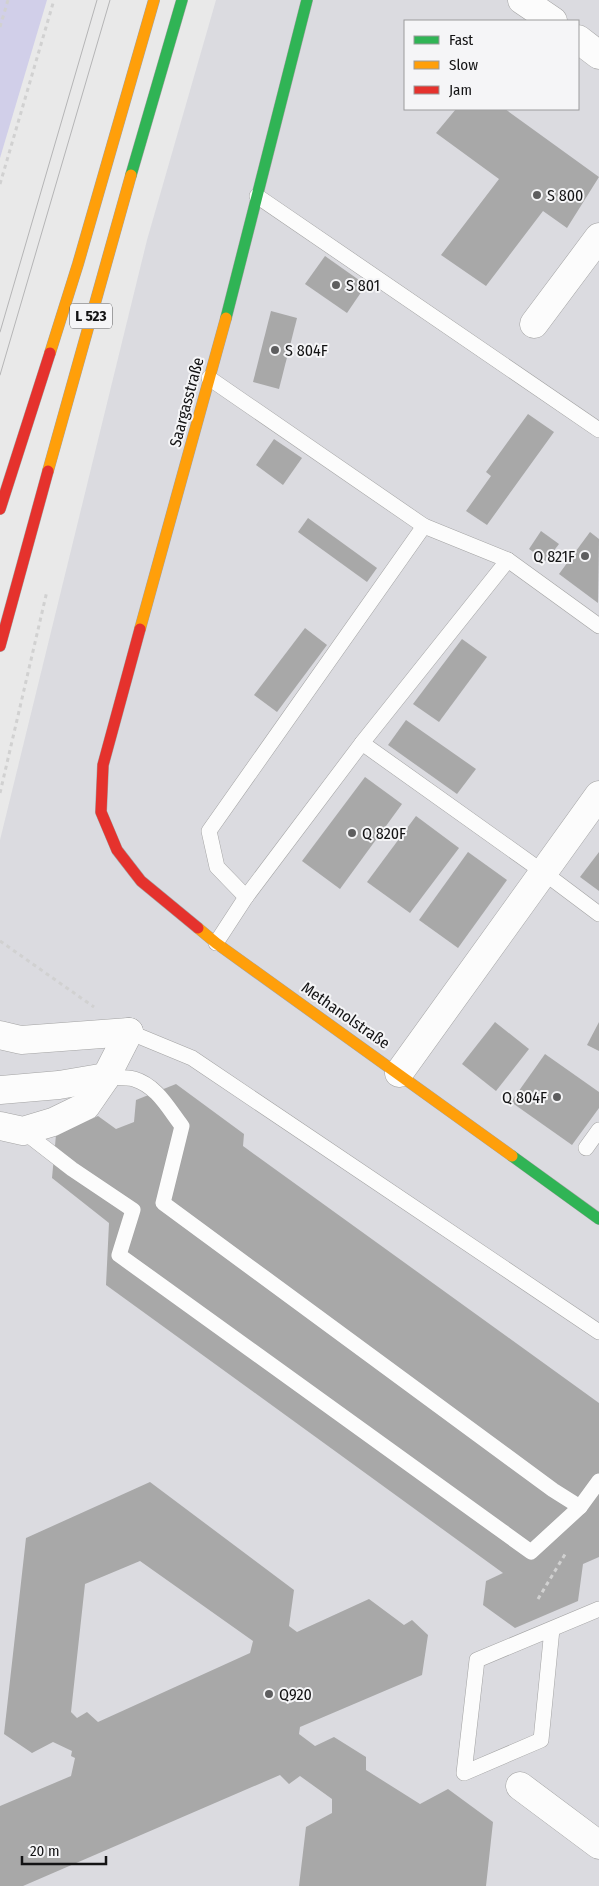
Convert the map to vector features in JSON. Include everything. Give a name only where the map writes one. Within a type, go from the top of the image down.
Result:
[{"type":"main road","name":"L 523","points":[[0,509],[78,264],[154,0]]},
{"type":"main road","name":"L 523","points":[[0,646],[182,0]]},
{"type":"main road","name":"Saargasstraße","points":[[101,812],[103,765],[209,378],[307,0]]},
{"type":"main road","name":"Methanolstraße","points":[[101,812],[117,850],[141,881],[216,942],[400,1073],[599,1219]]},
{"type":"street","points":[[528,1],[552,20]]},
{"type":"street","points":[[579,40],[599,55]]},
{"type":"street","points":[[534,324],[599,237]]},
{"type":"street","points":[[400,1073],[599,794]]},
{"type":"street","points":[[0,1036],[22,1040],[129,1032]]},
{"type":"street","points":[[12,1129],[53,1122],[86,1106],[106,1077],[129,1032]]},
{"type":"street","points":[[0,1090],[106,1077]]},
{"type":"street","points":[[520,1786],[599,1845]]},
{"type":"lane","points":[[257,196],[599,430]]},
{"type":"lane","points":[[209,378],[424,526],[508,560],[599,626]]},
{"type":"lane","points":[[246,897],[217,867],[208,831],[424,526]]},
{"type":"lane","points":[[216,942],[246,897],[362,742],[508,560]]},
{"type":"lane","points":[[362,742],[599,914]]},
{"type":"lane","points":[[129,1032],[192,1058],[599,1332]]},
{"type":"lane","points":[[106,1077],[133,1078],[148,1084],[182,1126],[163,1203],[553,1490],[580,1507]]},
{"type":"lane","points":[[12,1129],[133,1210],[119,1255],[531,1552],[580,1507],[599,1481]]},
{"type":"lane","points":[[586,1148],[599,1130]]},
{"type":"lane","points":[[552,1629],[541,1740],[464,1773],[477,1660],[599,1609]]},
{"type":"path","points":[[0,27],[8,0]]},
{"type":"path","points":[[0,184],[54,0]]},
{"type":"path","points":[[0,940],[129,1032]]},
{"type":"shaded area","points":[[0,0],[47,0],[0,158]]},
{"type":"shaded area","points":[[216,0],[599,0],[599,1886],[0,1886],[0,840],[147,240]]},
{"type":"building","name":"S 800","points":[[455,110],[506,110],[599,177],[567,228],[543,211],[486,286],[441,255],[499,179],[436,133]]},
{"type":"building","name":"S 801","points":[[325,256],[366,285],[347,313],[305,284]]},
{"type":"building","name":"S 804F","points":[[271,311],[297,318],[279,389],[253,382]]},
{"type":"building","points":[[528,414],[554,432],[487,525],[466,511],[491,476],[486,472]]},
{"type":"building","points":[[274,439],[302,458],[283,485],[256,465]]},
{"type":"building","points":[[308,518],[377,568],[367,582],[298,532]]},
{"type":"building","points":[[541,531],[559,544],[546,561],[529,549]]},
{"type":"building","name":"Q 821F","points":[[590,532],[599,539],[598,603],[559,574]]},
{"type":"building","points":[[305,628],[327,645],[277,712],[254,695]]},
{"type":"building","points":[[462,639],[487,657],[439,722],[413,704]]},
{"type":"building","points":[[406,720],[476,769],[457,794],[388,745]]},
{"type":"building","name":"Q 820F","points":[[365,777],[402,804],[340,889],[302,861]]},
{"type":"building","name":"Q 820F","points":[[416,816],[459,848],[410,913],[367,882]]},
{"type":"building","points":[[468,852],[507,880],[458,948],[419,920]]},
{"type":"building","points":[[599,852],[599,891],[580,877]]},
{"type":"building","name":"Q 804F","points":[[495,1022],[529,1049],[496,1091],[462,1064]]},
{"type":"building","points":[[599,1022],[599,1051],[587,1045]]},
{"type":"building","name":"Q 804F","points":[[545,1054],[599,1092],[599,1108],[572,1145],[511,1102]]},
{"type":"building","points":[[176,1084],[244,1134],[243,1146],[599,1403],[599,1557],[583,1564],[578,1601],[515,1628],[483,1605],[486,1581],[503,1573],[106,1285],[109,1223],[52,1178],[56,1135],[98,1116],[116,1129],[134,1122],[136,1100]]},
{"type":"building","name":"Q920","points":[[150,1482],[294,1590],[289,1626],[297,1632],[369,1599],[404,1625],[412,1620],[428,1635],[422,1675],[300,1727],[299,1734],[315,1746],[334,1737],[366,1757],[366,1770],[420,1804],[448,1789],[493,1822],[486,1886],[299,1886],[306,1827],[332,1813],[332,1799],[300,1776],[289,1784],[280,1775],[23,1886],[0,1886],[0,1806],[71,1776],[75,1758],[71,1756],[72,1751],[53,1742],[32,1753],[4,1734],[26,1538]],"holes":[[[140,1561],[253,1641],[250,1653],[98,1722],[87,1712],[77,1718],[71,1712],[85,1584]]]},
{"type":"tram line","points":[[0,332],[97,0]]},
{"type":"tram line","points":[[0,375],[110,0]]},
{"type":"traffic: fast","points":[[131,175],[182,0]]},
{"type":"traffic: fast","points":[[226,318],[307,0]]},
{"type":"traffic: fast","points":[[512,1156],[599,1219]]},
{"type":"traffic: slow","points":[[50,353],[78,264],[154,0]]},
{"type":"traffic: slow","points":[[48,471],[131,175]]},
{"type":"traffic: slow","points":[[140,629],[226,318]]},
{"type":"traffic: slow","points":[[198,928],[216,943],[512,1156]]},
{"type":"traffic: jam","points":[[0,509],[50,353]]},
{"type":"traffic: jam","points":[[0,646],[48,471]]},
{"type":"traffic: jam","points":[[140,629],[103,765],[101,812],[117,850],[141,881],[198,928]]},
{"type":"place","name":"S 800","points":[[537,195]]},
{"type":"place","name":"S 801","points":[[336,285]]},
{"type":"place","name":"S 804F","points":[[275,350]]},
{"type":"place","name":"Q 821F","points":[[585,556]]},
{"type":"place","name":"Q 820F","points":[[352,833]]},
{"type":"place","name":"Q 804F","points":[[557,1097]]},
{"type":"place","name":"Q920","points":[[269,1694]]}]
